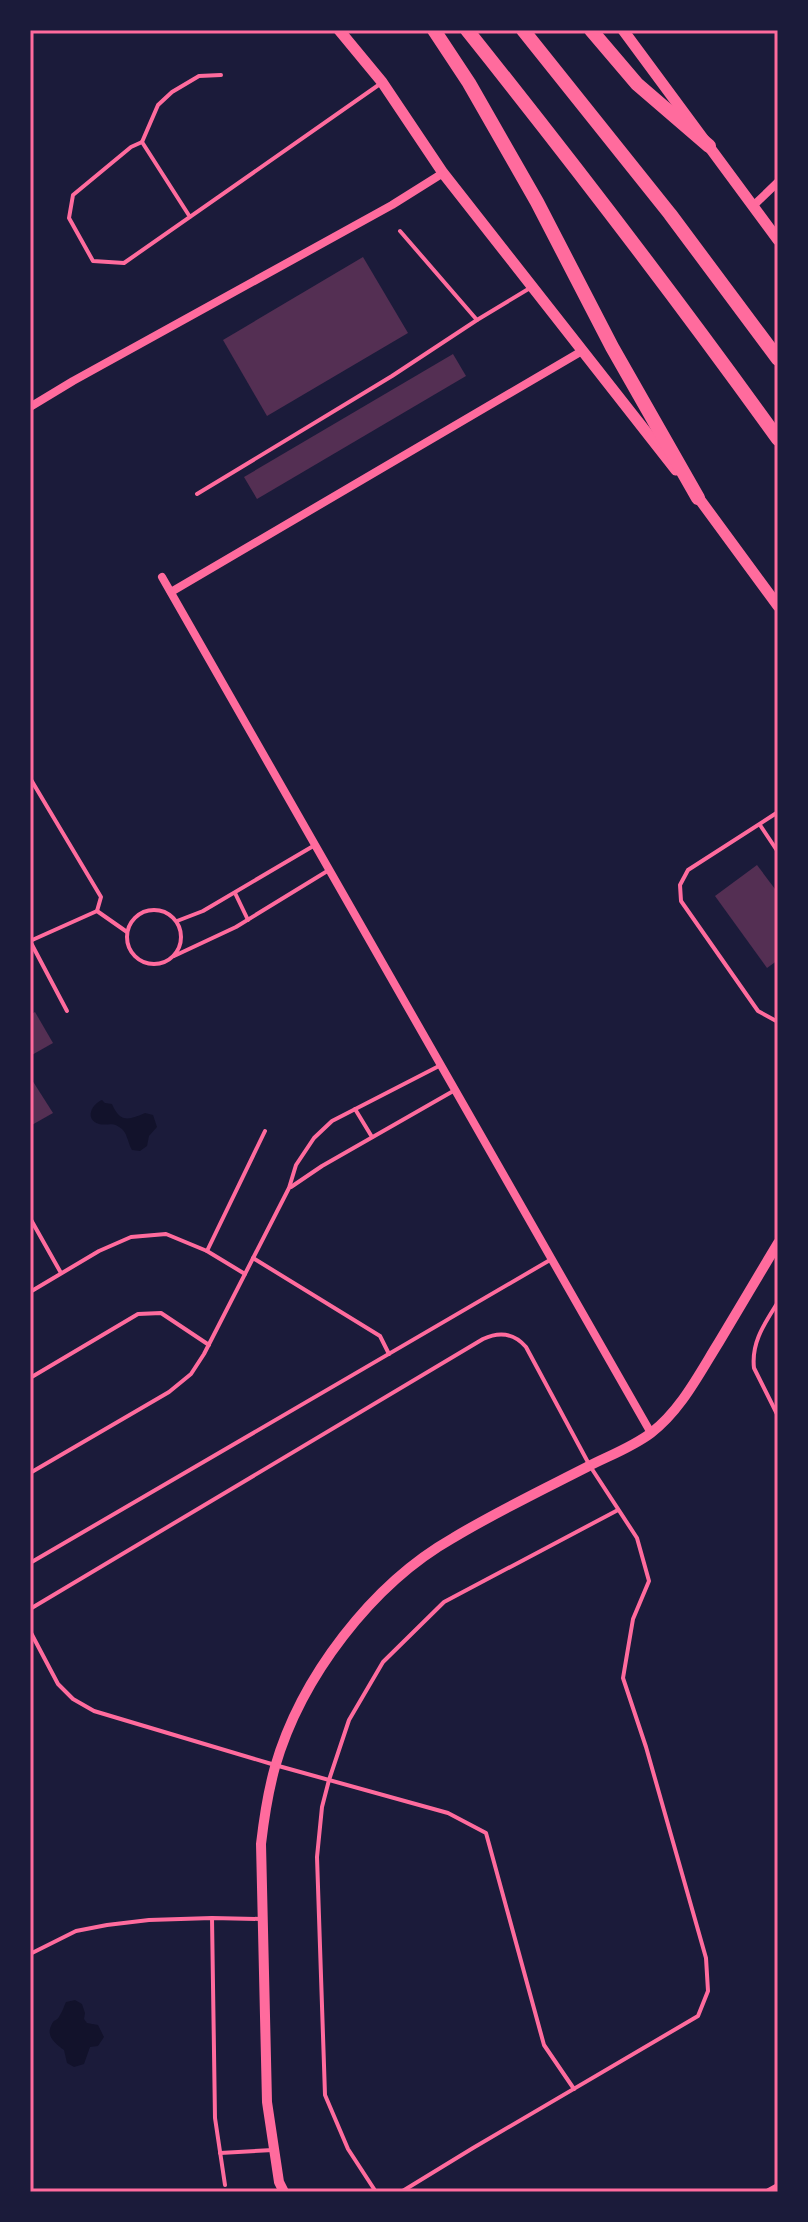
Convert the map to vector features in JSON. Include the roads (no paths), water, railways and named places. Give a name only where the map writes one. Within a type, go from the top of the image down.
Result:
[{"type":"highway","points":[[434,30],[469,83],[537,202],[612,347],[698,498]]},
{"type":"highway","points":[[467,30],[566,154],[778,439]]},
{"type":"highway","points":[[523,30],[670,214],[778,359]]},
{"type":"highway","points":[[591,30],[637,84],[709,146]]},
{"type":"main road","points":[[339,30],[382,82],[443,173],[698,498],[778,606]]},
{"type":"main road","points":[[623,30],[778,240]]},
{"type":"street","points":[[30,407],[392,205],[443,173]]},
{"type":"street","points":[[753,206],[778,182]]},
{"type":"street","points":[[171,592],[582,351]]},
{"type":"street","points":[[162,577],[651,1433]]},
{"type":"street","points":[[284,2192],[279,2182],[267,2102],[261,1844],[275,1765],[313,1680],[351,1627],[398,1577],[450,1539],[623,1451],[651,1433],[672,1414],[778,1243]]},
{"type":"lane","points":[[221,75],[199,76],[172,92],[158,105],[142,142],[131,147],[73,195],[69,218],[93,261],[124,263],[382,82]]},
{"type":"lane","points":[[142,142],[190,217]]},
{"type":"lane","points":[[400,231],[477,320]]},
{"type":"lane","points":[[197,494],[533,287]]},
{"type":"lane","points":[[30,778],[101,897],[97,911],[30,941],[67,1011]]},
{"type":"lane","points":[[778,812],[688,870],[680,885],[681,901],[758,1011],[778,1022]]},
{"type":"lane","points":[[760,825],[778,852]]},
{"type":"lane","points":[[177,921],[203,911],[315,845]]},
{"type":"lane","points":[[174,956],[180,948],[181,930],[169,914],[148,910],[131,922],[127,942],[131,952],[146,964],[156,965],[248,920],[329,870]]},
{"type":"lane","points":[[235,892],[248,920]]},
{"type":"lane","points":[[97,911],[127,932]]},
{"type":"lane","points":[[30,1473],[169,1392],[191,1374],[209,1345],[289,1188],[296,1165],[314,1138],[332,1121],[441,1065]]},
{"type":"lane","points":[[289,1188],[455,1090]]},
{"type":"lane","points":[[355,1109],[372,1137]]},
{"type":"lane","points":[[207,1251],[265,1131]]},
{"type":"lane","points":[[30,1218],[61,1273]]},
{"type":"lane","points":[[30,1292],[99,1251],[131,1237],[166,1234],[207,1251],[245,1274]]},
{"type":"lane","points":[[253,1258],[380,1336],[389,1354]]},
{"type":"lane","points":[[30,1563],[551,1259]]},
{"type":"lane","points":[[778,1302],[756,1339],[753,1360],[778,1416]]},
{"type":"lane","points":[[30,1378],[138,1314],[161,1313],[209,1345]]},
{"type":"lane","points":[[30,1609],[491,1335],[513,1336],[526,1347],[590,1466],[637,1538],[649,1581],[633,1619],[623,1678],[646,1747],[706,1958],[708,1991],[698,2016],[401,2192]]},
{"type":"lane","points":[[376,2192],[348,2149],[325,2095],[317,1857],[322,1807],[349,1720],[383,1662],[444,1602],[618,1510]]},
{"type":"lane","points":[[30,1631],[58,1684],[73,1699],[94,1711],[448,1813],[486,1833],[544,2045],[574,2089]]},
{"type":"lane","points":[[212,1918],[215,2118],[225,2185]]},
{"type":"lane","points":[[30,1954],[76,1931],[149,1920],[263,1919]]},
{"type":"lane","points":[[220,2153],[275,2150]]}]
